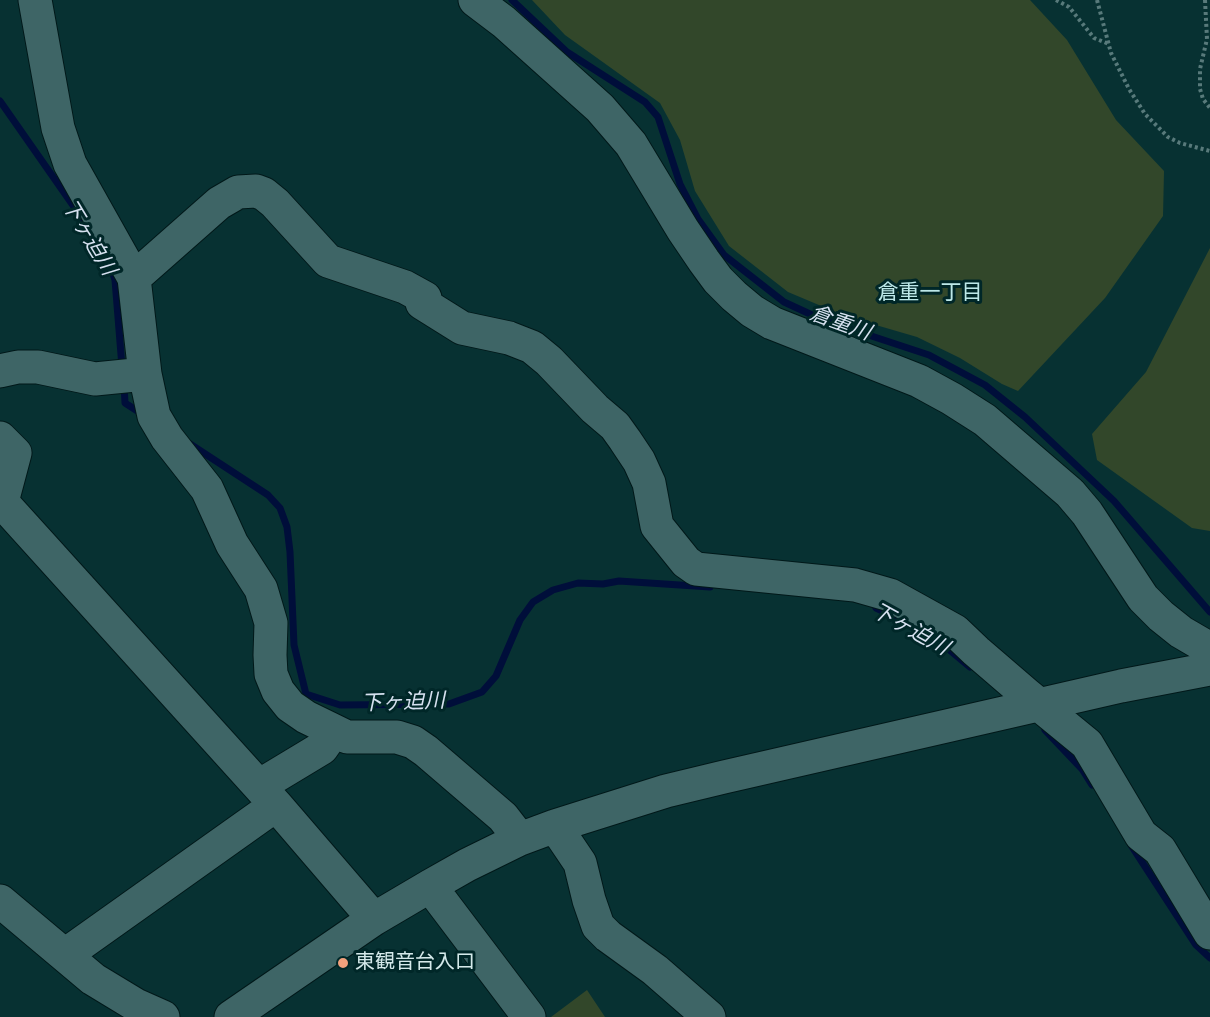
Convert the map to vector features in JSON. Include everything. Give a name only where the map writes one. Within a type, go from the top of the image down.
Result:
[{"type":"street","points":[[35,0],[58,128],[70,164],[134,278],[142,374],[154,416],[167,438],[207,489],[232,544],[261,589],[272,622],[270,655],[272,674],[278,691],[290,706],[306,717],[352,738],[397,737],[413,742],[503,817],[520,839]]},
{"type":"street","points":[[475,0],[600,108],[631,144],[704,261],[734,296],[752,311],[772,323],[919,381],[985,420],[1070,493],[1102,534],[1143,598],[1180,632],[1210,649]]},
{"type":"street","points":[[134,278],[219,203],[238,192],[247,190],[264,194],[328,261],[405,287],[424,298],[422,303],[462,328],[509,338],[538,351],[615,426],[625,440],[639,461],[649,483],[657,526],[686,562],[696,569],[855,585],[890,595],[955,631],[1038,705],[1087,744],[1141,835],[1160,850],[1210,933]]},
{"type":"street","points":[[0,371],[18,367],[38,367],[80,376],[103,378],[142,374]]},
{"type":"street","points":[[0,438],[15,453],[1,503],[268,796],[374,919]]},
{"type":"street","points":[[231,1017],[374,919],[467,865],[520,839],[555,826],[666,791],[724,777],[1121,686],[1210,669]]},
{"type":"street","points":[[64,955],[268,796],[322,748],[334,731]]},
{"type":"street","points":[[555,826],[580,863],[598,926],[608,936],[655,970],[709,1017]]},
{"type":"street","points":[[430,886],[529,1017]]},
{"type":"street","points":[[0,901],[93,979],[136,1005],[162,1017]]},
{"type":"path","points":[[1056,0],[1069,8],[1094,38],[1109,44]]},
{"type":"path","points":[[1097,0],[1111,53],[1129,89],[1145,114],[1158,129],[1180,143],[1210,151]]},
{"type":"path","points":[[1205,0],[1207,39],[1200,69],[1200,89],[1203,99],[1210,108]]},
{"type":"green space","points":[[532,0],[1030,0],[1067,40],[1116,120],[1164,171],[1163,216],[1105,298],[1018,391],[917,337],[845,316],[788,292],[729,246],[695,191],[680,140],[660,103],[565,35]]},
{"type":"green space","points":[[1210,248],[1210,531],[1192,528],[1097,460],[1092,434],[1146,372]]},
{"type":"green space","points":[[587,990],[605,1017],[551,1017]]},
{"type":"waterway","name":"倉重川","points":[[512,0],[567,52],[645,102],[658,117],[680,184],[698,219],[724,255],[784,302],[823,320],[929,355],[985,385],[1025,417],[1114,501],[1210,612]]},
{"type":"waterway","name":"下ヶ迫川","points":[[0,101],[86,224]]},
{"type":"waterway","name":"下ヶ迫川","points":[[111,268],[115,280],[122,367]]},
{"type":"waterway","name":"下ヶ迫川","points":[[124,384],[125,403],[142,414]]},
{"type":"waterway","name":"下ヶ迫川","points":[[190,444],[268,495],[280,508],[287,527],[290,552],[294,645],[306,694],[340,705],[449,704],[482,692],[496,676],[520,620],[533,602],[553,590],[578,583],[603,584],[619,581],[710,587]]},
{"type":"waterway","name":"下ヶ迫川","points":[[876,608],[910,624],[946,647],[970,667]]},
{"type":"waterway","name":"下ヶ迫川","points":[[1045,730],[1082,769],[1092,785]]},
{"type":"waterway","name":"下ヶ迫川","points":[[1131,845],[1196,945],[1210,958]]},
{"type":"place","name":"東観音台入口","points":[[343,963]]},
{"type":"district","name":"倉重一丁目","points":[[930,294]]}]
